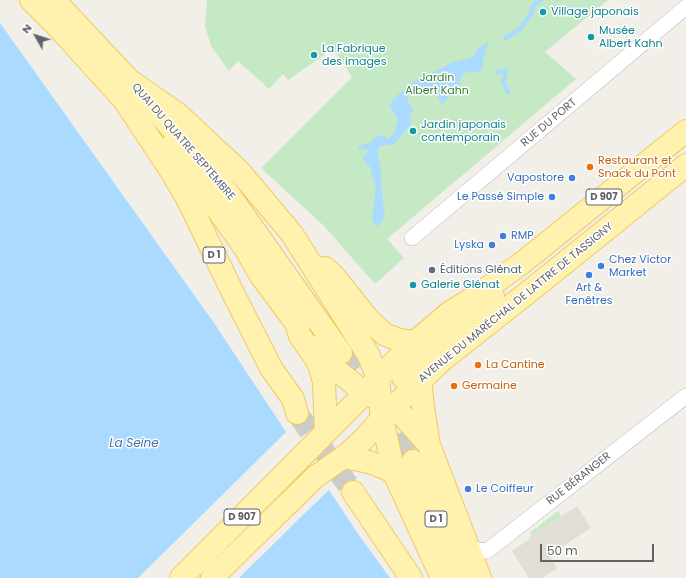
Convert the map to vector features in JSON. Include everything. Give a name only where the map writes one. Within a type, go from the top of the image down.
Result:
[{"type":"main road","name":"QUAI DU QUATRE SEPTEMBRE","points":[[31,0],[58,27],[124,100],[171,171],[271,368],[293,400],[297,413]]},
{"type":"main road","name":"QUAI DU QUATRE SEPTEMBRE","points":[[54,0],[129,80],[223,186],[341,353]]},
{"type":"main road","points":[[129,80],[178,114],[240,172],[292,234],[368,354],[380,399],[394,473],[442,578]]},
{"type":"main road","points":[[124,100],[148,121],[181,160],[245,248],[261,276],[296,323],[300,336],[316,359],[323,377],[326,432]]},
{"type":"main road","name":"AVENUE DU MARÉCHAL DE LATTRE DE TASSIGNY","points":[[315,477],[345,456],[364,439],[380,399],[414,342],[449,313],[476,296],[522,263],[686,131]]},
{"type":"main road","name":"AVENUE DU MARÉCHAL DE LATTRE DE TASSIGNY","points":[[181,578],[326,432],[380,399],[420,380],[441,361],[686,165]]},
{"type":"main road","points":[[309,261],[324,267],[334,276],[368,319],[384,334],[399,340],[414,342]]},
{"type":"main road","points":[[315,477],[320,458],[432,349],[484,307],[522,263]]},
{"type":"main road","points":[[296,323],[307,330],[313,337],[335,369],[380,399],[425,440]]},
{"type":"main road","points":[[420,380],[425,440],[480,578]]},
{"type":"main road","points":[[389,450],[399,437],[405,436],[425,440]]},
{"type":"main road","points":[[345,456],[369,462],[394,473]]},
{"type":"main road","name":"D 1","points":[[412,461],[460,578]]},
{"type":"main road","name":"D 907","points":[[212,578],[315,477]]},
{"type":"main road","points":[[353,492],[411,578]]},
{"type":"street","name":"RUE DU PORT","points":[[412,238],[686,7]]},
{"type":"street","name":"RUE BÉRANGER","points":[[469,549],[487,551],[686,396]]},
{"type":"shaded area","points":[[577,506],[591,528],[549,555],[557,568],[542,578],[529,578],[512,551],[530,539],[529,537]]},
{"type":"green space","name":"Jardin Albert Kahn","points":[[207,0],[608,0],[545,52],[576,79],[387,239],[404,258],[375,284],[324,226],[261,168],[352,77],[333,49],[288,80],[283,74],[269,89],[238,61],[229,71],[211,46],[205,26]]},
{"type":"green space","points":[[558,511],[561,516],[532,535],[530,533]]},
{"type":"water","name":"La Seine","points":[[0,23],[214,323],[286,432],[329,490],[358,534],[390,578],[0,578]]},
{"type":"water","points":[[489,42],[481,71],[463,73],[459,84],[442,105],[439,98],[429,87],[419,86],[409,94],[407,100],[413,109],[412,113],[410,114],[411,124],[394,144],[381,146],[377,149],[381,170],[381,185],[385,217],[377,227],[372,219],[376,188],[370,167],[362,158],[370,151],[365,149],[358,150],[359,146],[370,143],[374,138],[383,135],[387,139],[394,134],[398,121],[390,104],[398,95],[421,76],[434,72],[451,63],[474,57],[478,48]]},
{"type":"pier","points":[[287,429],[331,490],[329,490],[239,578],[138,578],[286,432]]},
{"type":"waterway","points":[[506,38],[519,30],[531,14],[533,6],[541,0]]},
{"type":"waterway","points":[[498,72],[506,71],[503,82],[508,92]]},
{"type":"tunnel","points":[[341,353],[413,461]]},
{"type":"tunnel","points":[[297,413],[353,492]]},
{"type":"place","name":"Village japonais","points":[[543,12]]},
{"type":"place","name":"Musée Albert Kahn","points":[[591,37]]},
{"type":"place","name":"La Fabrique des images","points":[[314,55]]},
{"type":"place","name":"Jardin japonais contemporain","points":[[413,131]]},
{"type":"place","name":"Restaurant et Snack du Pont","points":[[590,167]]},
{"type":"place","name":"Vapostore","points":[[572,178]]},
{"type":"place","name":"Le Passé Simple","points":[[552,197]]},
{"type":"place","name":"RMP","points":[[503,236]]},
{"type":"place","name":"Lyska","points":[[492,245]]},
{"type":"place","name":"Chez Victor Market","points":[[601,266]]},
{"type":"place","name":"Éditions Glénat","points":[[432,270]]},
{"type":"place","name":"Art & Fenêtres","points":[[589,275]]},
{"type":"place","name":"Galerie Glénat","points":[[413,285]]},
{"type":"place","name":"La Cantine","points":[[478,365]]},
{"type":"place","name":"Germaine","points":[[454,386]]},
{"type":"place","name":"Le Coiffeur","points":[[468,489]]}]
